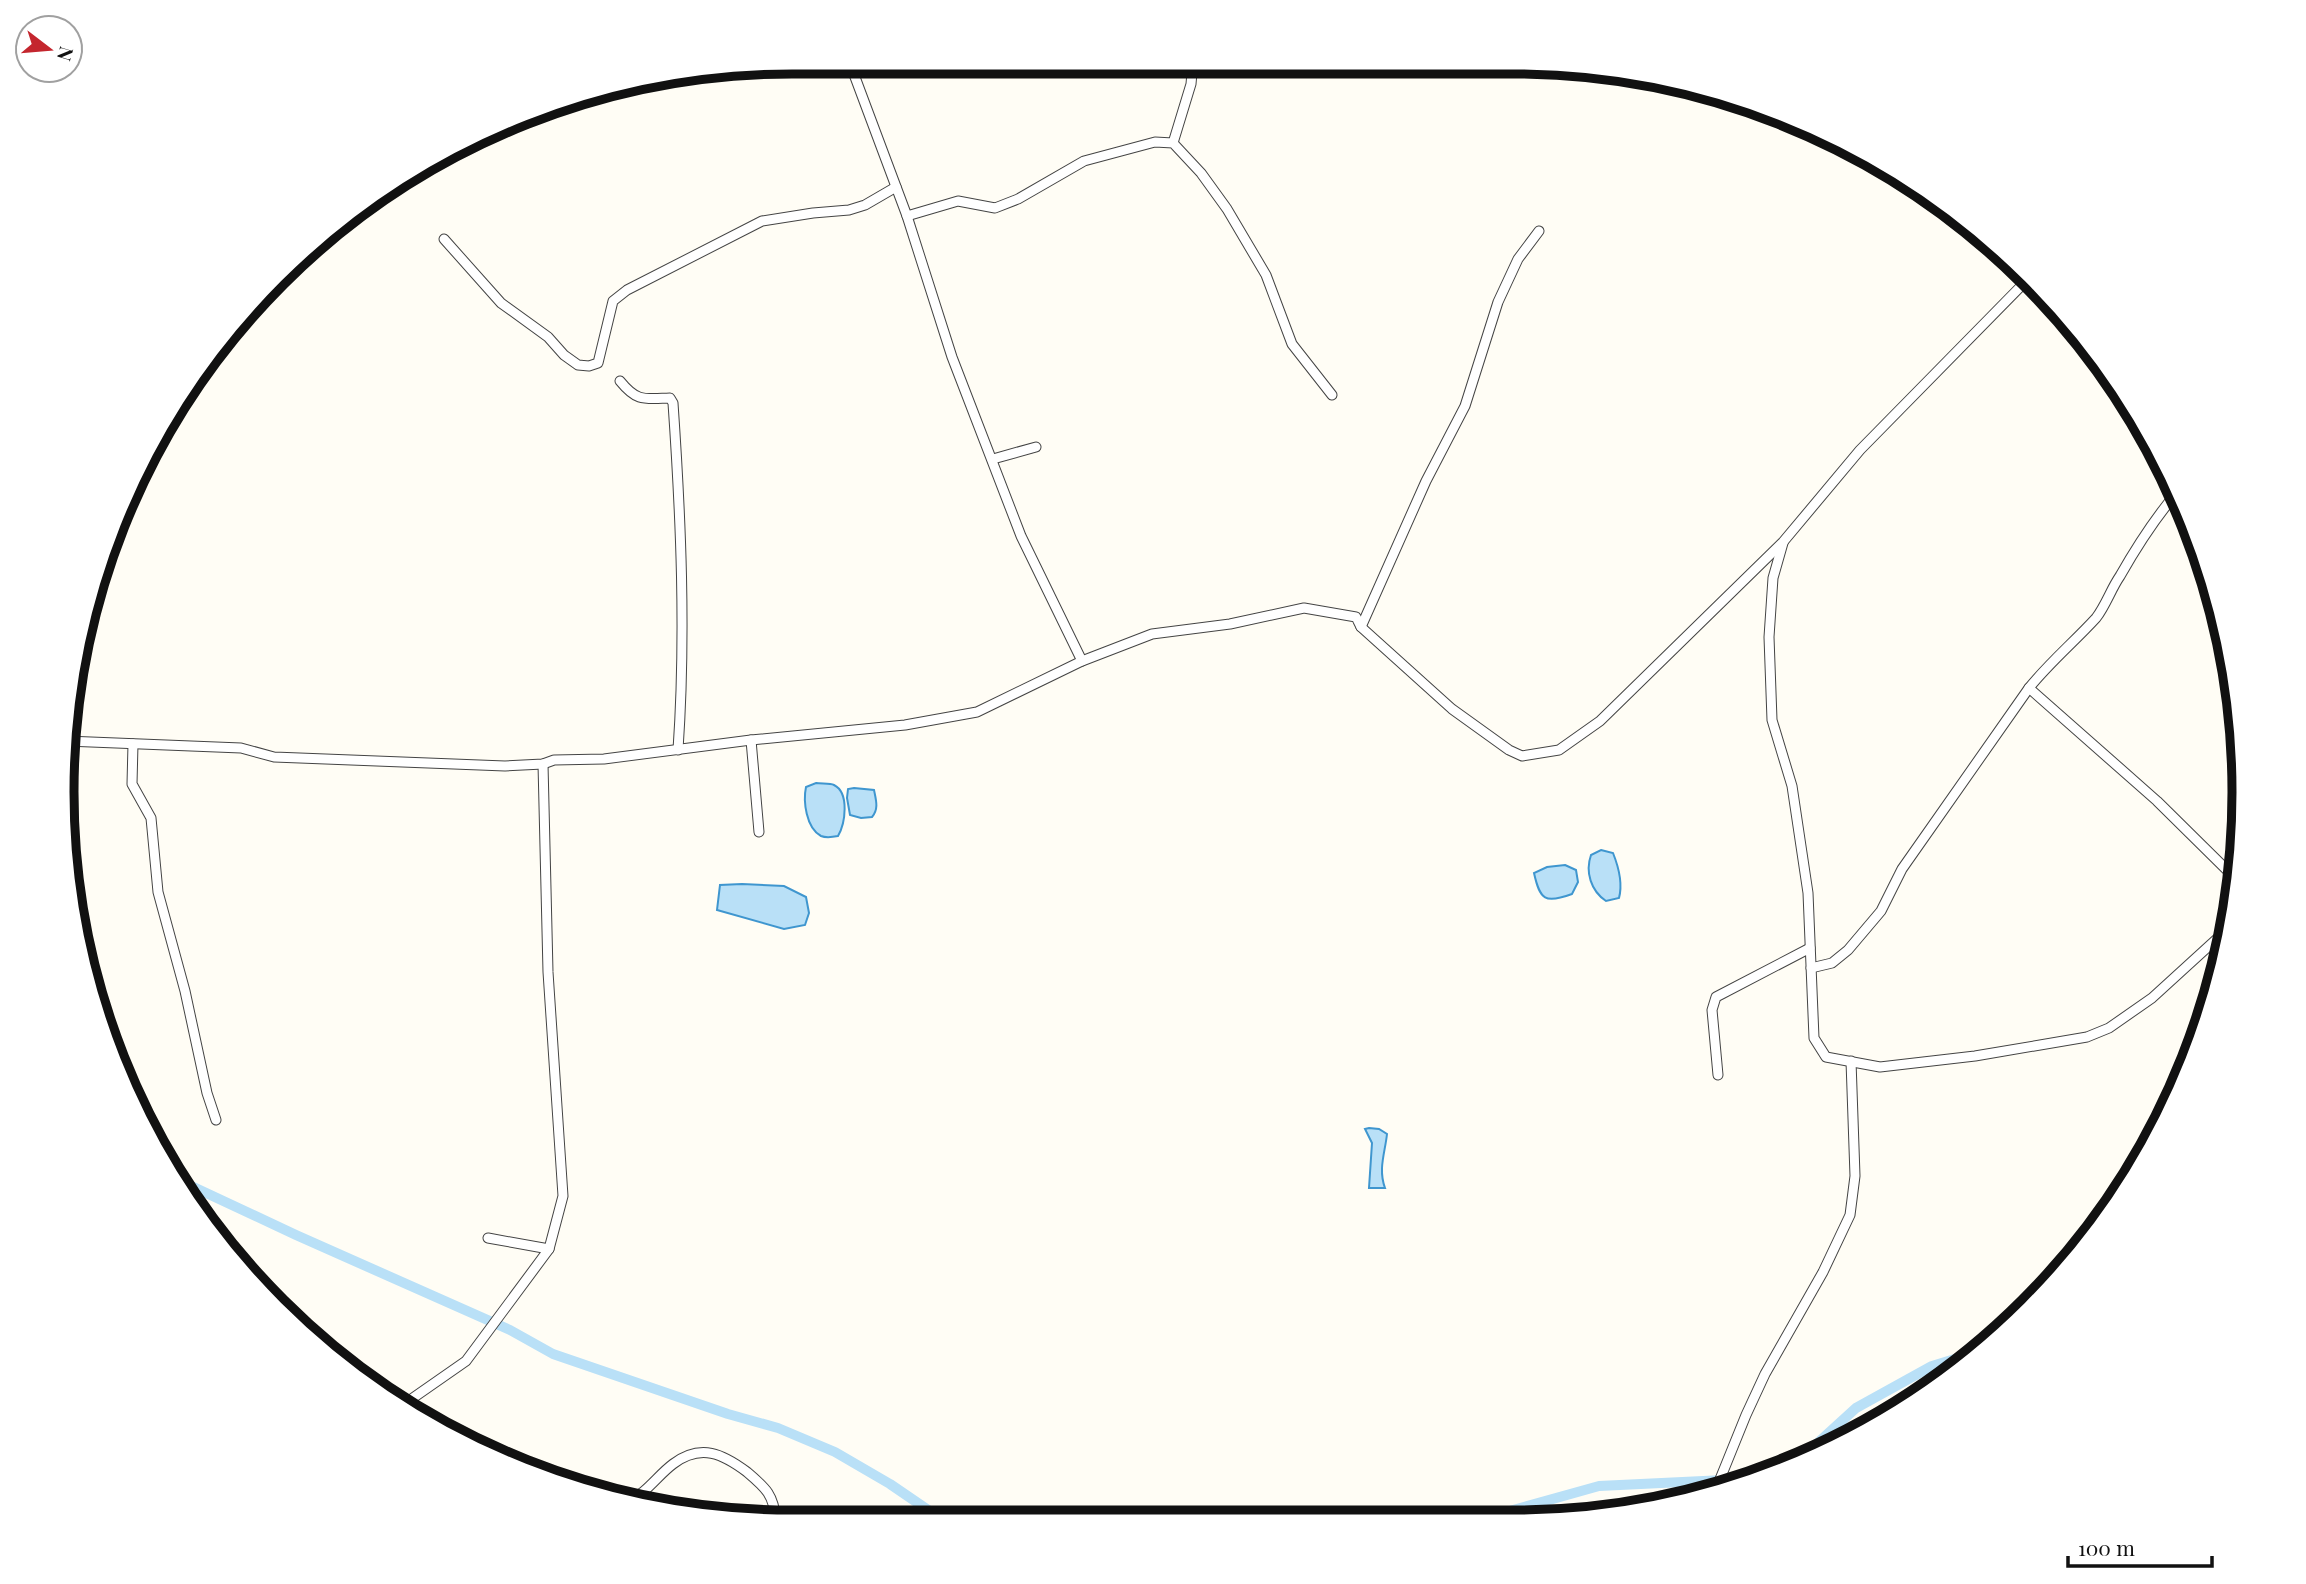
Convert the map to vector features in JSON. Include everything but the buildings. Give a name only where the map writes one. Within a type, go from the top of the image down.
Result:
[{"type":"street","points":[[854,74],[907,216],[952,357],[1021,537],[1082,661]]},
{"type":"street","points":[[1173,143],[1192,74]]},
{"type":"street","points":[[907,216],[958,201],[995,208],[1018,199],[1084,161],[1155,142],[1173,143],[1201,173],[1227,209],[1266,275],[1292,344],[1332,395]]},
{"type":"street","points":[[444,239],[501,303],[548,337],[564,355],[578,365],[589,366],[597,363],[613,301],[627,290],[762,221],[849,210],[865,205],[896,187]]},
{"type":"street","points":[[1361,627],[1426,481],[1465,406],[1498,302],[1518,259],[1539,231]]},
{"type":"street","points":[[75,741],[240,748],[274,757],[505,766],[543,764],[554,760],[604,759],[751,740],[905,725],[976,712],[1082,661],[1152,634],[1230,624],[1304,608],[1356,617],[1361,627],[1452,709],[1509,750],[1522,756],[1559,750],[1600,721],[1783,542],[1860,450],[2023,285]]},
{"type":"street","points":[[620,381],[635,397],[646,400],[670,398],[673,403],[682,534],[683,682],[678,750]]},
{"type":"street","points":[[993,459],[1037,446]]},
{"type":"street","points":[[1811,968],[1832,963],[1848,950],[1881,911],[1902,869],[2029,688],[2096,617],[2118,578],[2170,500]]},
{"type":"street","points":[[1783,542],[1773,578],[1769,638],[1772,720],[1792,786],[1808,893],[1814,1038],[1826,1057],[1880,1067],[1975,1056],[2087,1037],[2109,1028],[2152,998],[2218,938]]},
{"type":"street","points":[[2029,688],[2157,801],[2228,871]]},
{"type":"street","points":[[751,740],[760,832]]},
{"type":"street","points":[[133,744],[132,784],[151,818],[158,892],[216,1120]]},
{"type":"street","points":[[411,1400],[466,1361],[529,1279],[549,1249],[563,1196],[548,972],[543,764]]},
{"type":"street","points":[[1718,1075],[1712,1010],[1716,997],[1810,948]]},
{"type":"street","points":[[1720,1480],[1765,1374],[1823,1272],[1850,1215],[1854,1198],[1851,1061]]},
{"type":"street","points":[[488,1238],[549,1249]]},
{"type":"street","points":[[641,1494],[673,1464],[693,1454],[713,1452],[737,1465],[769,1492],[775,1510]]},
{"type":"water","points":[[816,783],[834,785],[842,795],[845,809],[838,836],[821,836],[809,821],[805,807],[806,787]]},
{"type":"water","points":[[848,789],[874,790],[876,808],[872,817],[850,815]]},
{"type":"water","points":[[1601,850],[1613,853],[1619,870],[1619,898],[1606,901],[1593,887],[1589,861],[1591,855]]},
{"type":"water","points":[[1565,865],[1576,870],[1578,882],[1572,894],[1556,899],[1545,897],[1539,889],[1534,873],[1547,867]]},
{"type":"water","points":[[720,885],[784,886],[806,897],[809,913],[805,925],[784,929],[717,910]]},
{"type":"water","points":[[1365,1129],[1379,1129],[1387,1134],[1382,1168],[1385,1188],[1369,1188],[1372,1143]]},
{"type":"waterway","points":[[192,1186],[510,1330],[553,1354],[728,1414],[778,1428],[835,1452],[928,1510]]},
{"type":"waterway","points":[[1818,1442],[1856,1408],[1932,1366],[1955,1359]]},
{"type":"waterway","points":[[1513,1510],[1599,1486],[1718,1480]]}]
